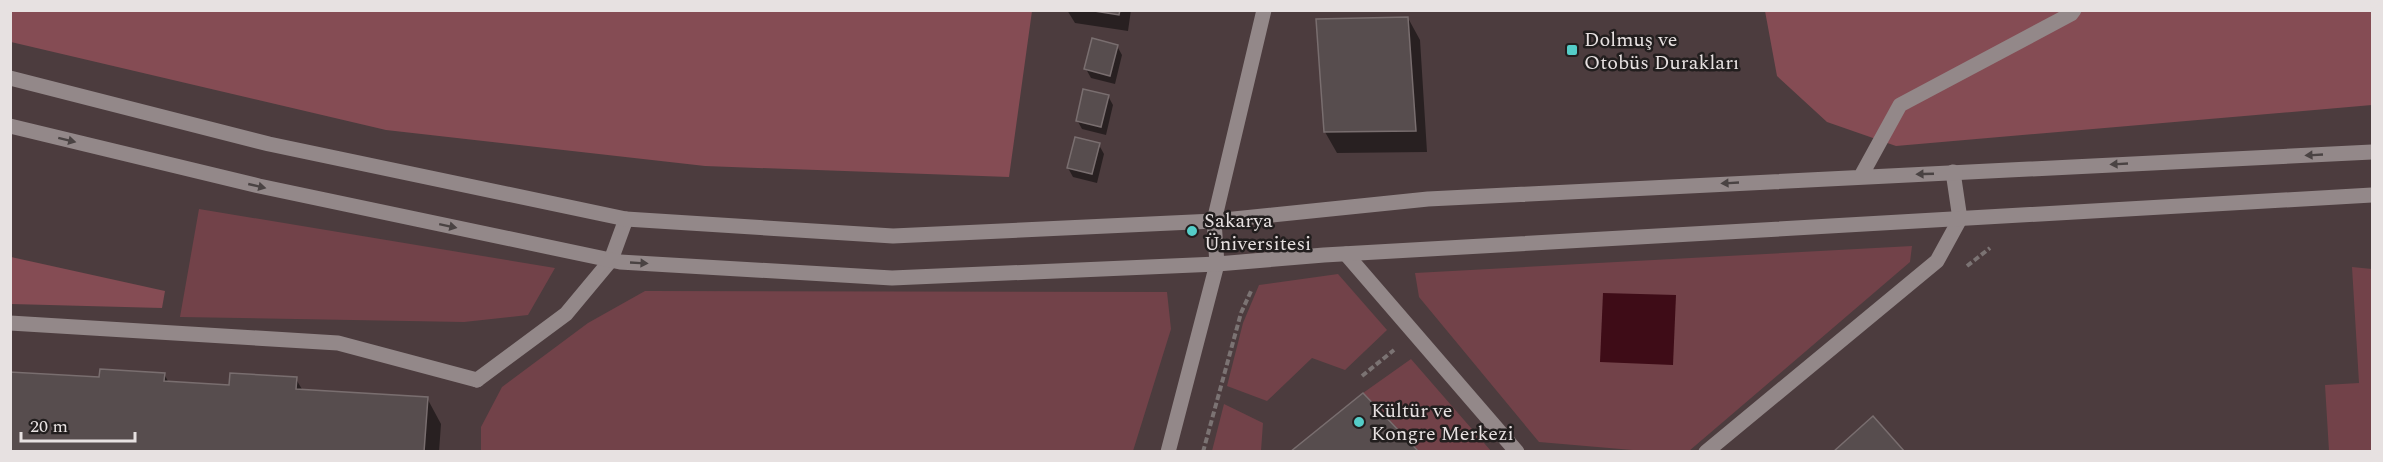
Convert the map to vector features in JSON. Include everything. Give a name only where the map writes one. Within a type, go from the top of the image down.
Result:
[{"type":"street","points":[[1168,452],[1217,264],[1214,221],[1264,10]]},
{"type":"street","points":[[1861,176],[1900,105],[2072,14],[2074,10]]},
{"type":"street","points":[[10,78],[269,144],[626,219],[893,236],[1214,221],[1428,199],[2373,152]]},
{"type":"street","points":[[10,126],[259,186],[611,260],[892,278],[1217,264],[1346,254],[2373,195]]},
{"type":"street","points":[[1706,452],[1937,261],[1960,219],[1953,172]]},
{"type":"street","points":[[10,323],[338,343],[477,380],[566,315],[611,260],[626,219]]},
{"type":"street","points":[[1346,254],[1517,452]]},
{"type":"path","points":[[1203,452],[1241,313],[1252,288],[1257,284]]},
{"type":"path","points":[[1362,376],[1395,349]]},
{"type":"shaded area","points":[[11,10],[1032,11],[1009,177],[705,166],[386,130],[11,42]]},
{"type":"shaded area","name":"Sakarya Üniversitesi","points":[[11,11],[2372,11],[2372,451],[11,451]]},
{"type":"shaded area","points":[[1765,11],[2372,11],[2372,105],[1896,146],[1827,122],[1777,76]]},
{"type":"shaded area","points":[[199,209],[555,268],[528,315],[464,322],[180,317]]},
{"type":"shaded area","points":[[1912,246],[1910,262],[1689,451],[1644,451],[1539,442],[1419,297],[1415,273]]},
{"type":"shaded area","points":[[11,257],[165,291],[162,308],[11,304]]},
{"type":"shaded area","points":[[2352,267],[2372,269],[2372,451],[2329,451],[2325,385],[2359,383]]},
{"type":"shaded area","points":[[1338,274],[1387,330],[1345,370],[1312,358],[1267,401],[1227,386],[1243,323],[1259,285]]},
{"type":"shaded area","points":[[645,291],[1167,292],[1171,329],[1133,451],[481,451],[481,427],[502,387],[588,323]]},
{"type":"shaded area","points":[[1603,293],[1676,295],[1673,365],[1600,362]]},
{"type":"shaded area","points":[[1411,359],[1491,451],[1419,451],[1363,393]]},
{"type":"shaded area","points":[[1224,404],[1263,423],[1261,451],[1212,451]]},
{"type":"building","points":[[1088,10],[1120,10],[1119,15]]},
{"type":"building","points":[[1408,17],[1416,131],[1324,132],[1316,19]]},
{"type":"building","points":[[1092,38],[1118,45],[1110,76],[1084,69]]},
{"type":"building","points":[[1083,89],[1109,95],[1101,127],[1076,121]]},
{"type":"building","points":[[1075,137],[1100,143],[1092,174],[1067,168]]},
{"type":"building","points":[[100,369],[165,373],[164,381],[229,385],[230,373],[297,377],[296,389],[428,397],[424,452],[10,452],[10,372],[99,377]]},
{"type":"building","name":"Kültür ve Kongre Merkezi","points":[[1363,393],[1419,452],[1290,452]]},
{"type":"building","points":[[1873,416],[1905,452],[1833,452]]},
{"type":"place","name":"Dolmuş ve Otobüs Durakları","points":[[1572,50]]},
{"type":"place","name":"Sakarya Üniversitesi","points":[[1192,231]]},
{"type":"place","name":"Kültür ve Kongre Merkezi","points":[[1359,422]]}]
